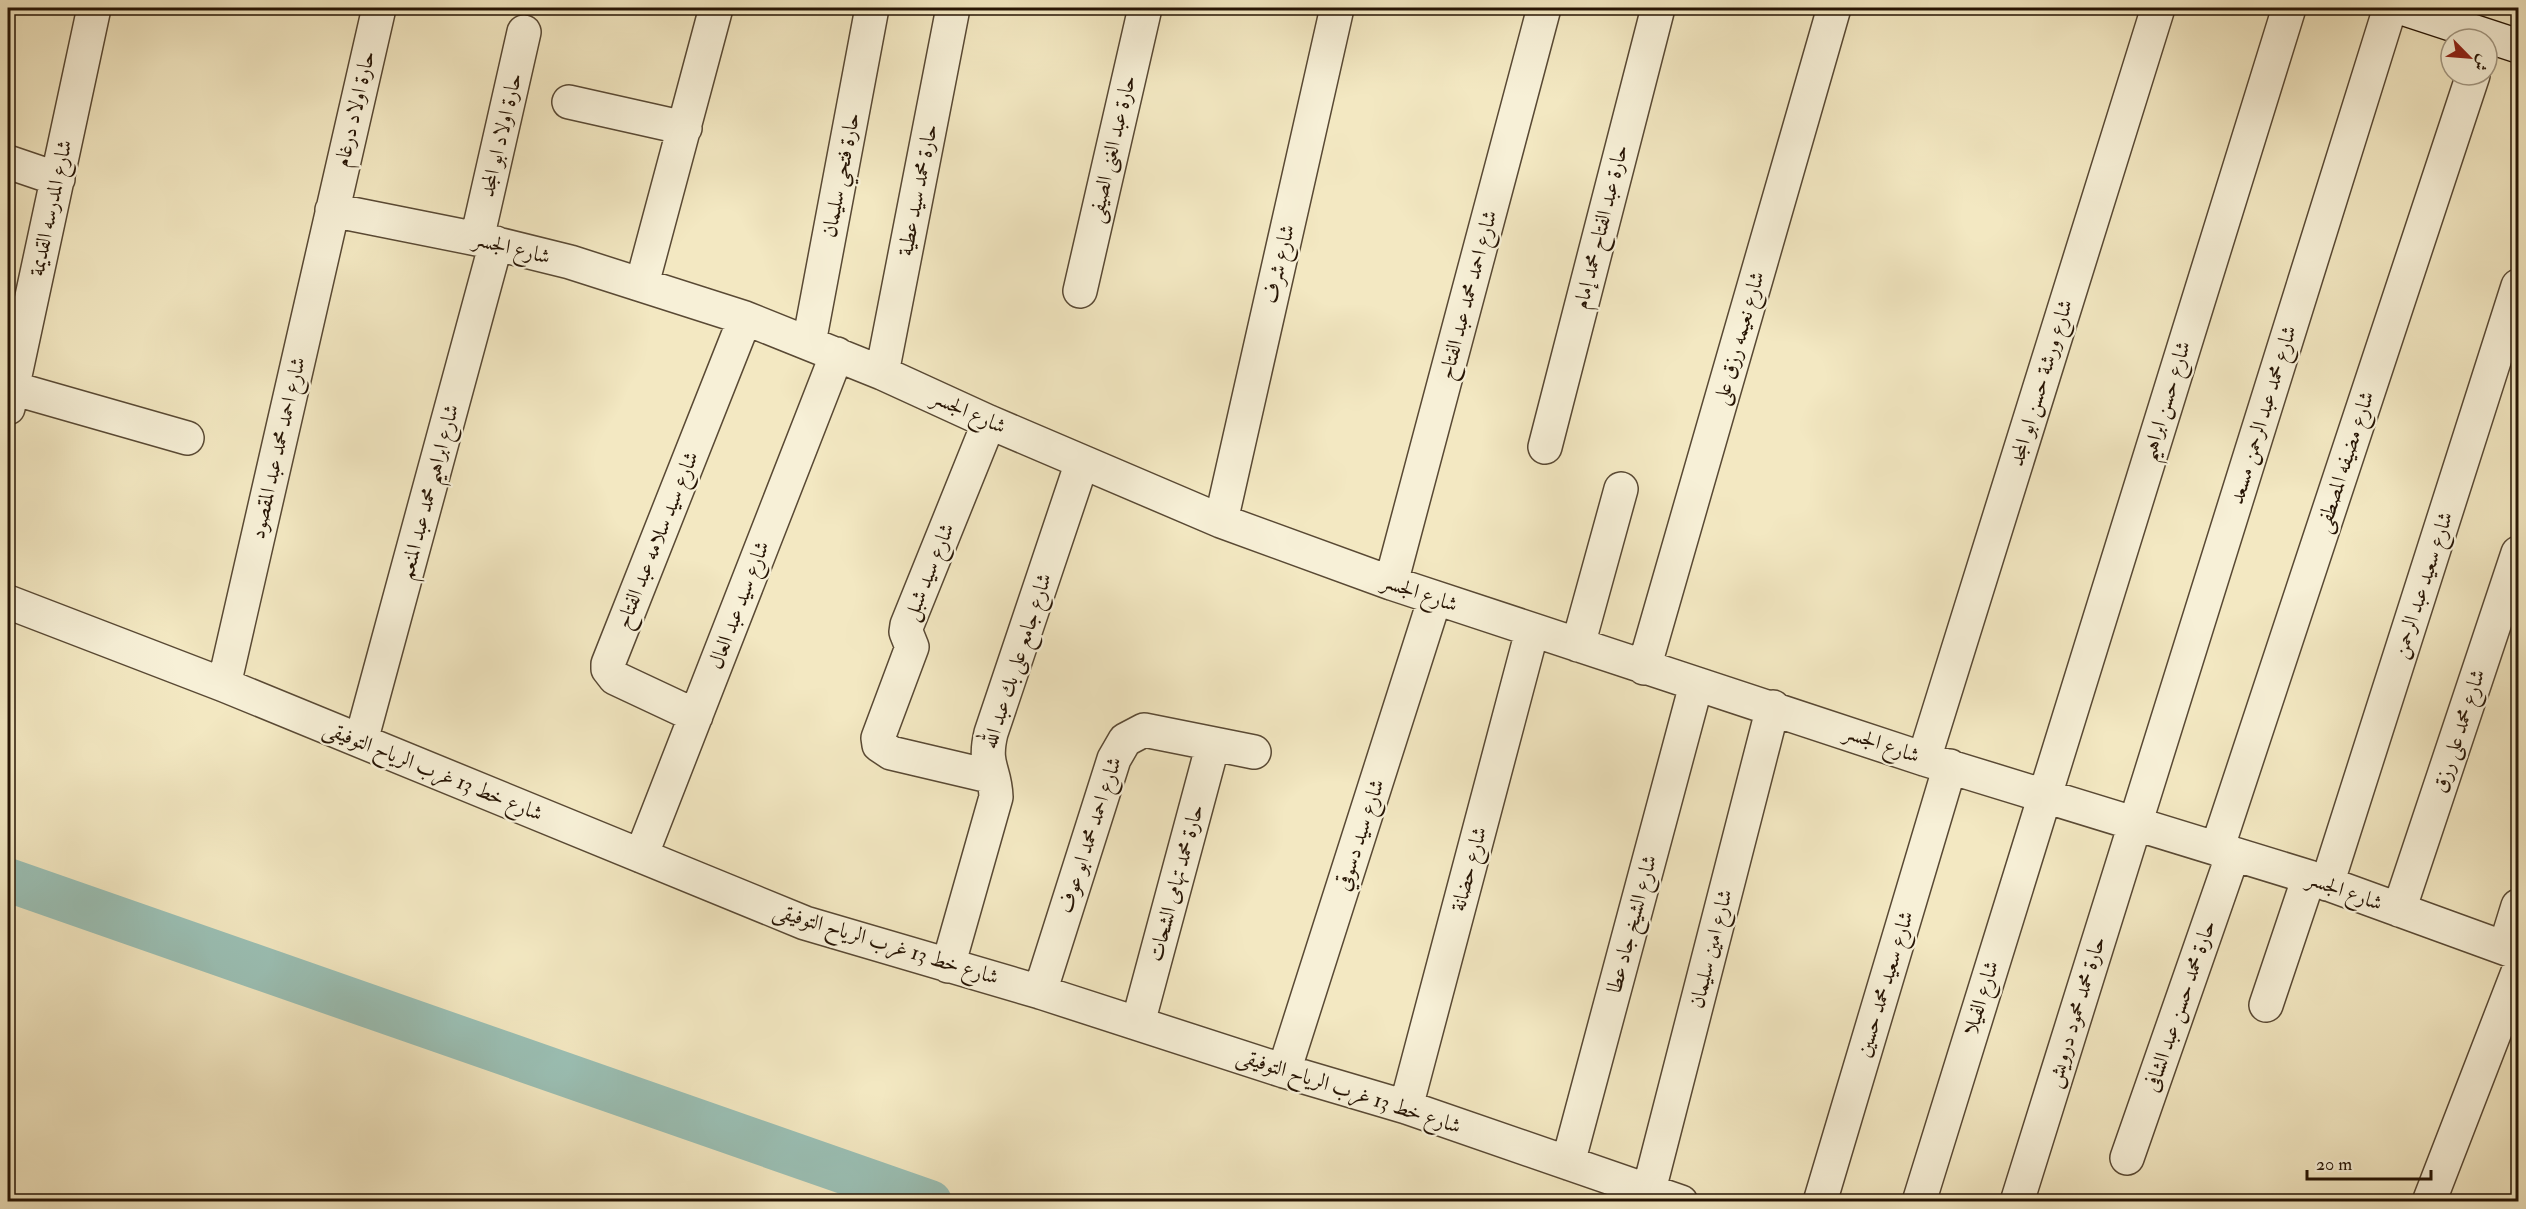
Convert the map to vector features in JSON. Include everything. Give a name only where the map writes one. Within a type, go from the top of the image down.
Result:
[{"type":"street","name":"شارع المدرسه القديمة","points":[[10,398],[94,8]]},
{"type":"street","name":"حارة اولاد درغام","points":[[332,210],[379,8]]},
{"type":"street","points":[[642,284],[716,8]]},
{"type":"street","name":"حارة فتحي سليمان","points":[[823,348],[872,8]]},
{"type":"street","name":"حارة محمد سيد عطية","points":[[882,373],[953,8]]},
{"type":"street","name":"حارة عبد الغنى الصيفى","points":[[1080,291],[1144,8]]},
{"type":"street","name":"شارع شرف","points":[[1221,521],[1337,8]]},
{"type":"street","name":"شارع احمد محمد عبد الفتاح","points":[[1391,584],[1544,8]]},
{"type":"street","name":"حارة عبد الفتاح محمد إمام","points":[[1545,447],[1658,8]]},
{"type":"street","name":"شارع نعيمه رزق على","points":[[1644,668],[1834,8]]},
{"type":"street","name":"شارع ورشة حسن ابو المجد","points":[[1937,763],[2158,8]]},
{"type":"street","name":"شارع حسن ابراهيم","points":[[2043,795],[2289,8]]},
{"type":"street","name":"شارع محمد عبد الرحمن مسعد","points":[[2136,823],[2391,8]]},
{"type":"street","points":[[2402,8],[2455,27]]},
{"type":"street","name":"حارة اولاد ابو المجد","points":[[487,241],[524,32]]},
{"type":"street","points":[[2499,41],[2518,46]]},
{"type":"street","name":"شارع مضيفه المصطفى","points":[[2225,851],[2469,87]]},
{"type":"street","points":[[569,102],[685,128]]},
{"type":"street","points":[[8,162],[58,178]]},
{"type":"street","name":"شارع الجسر","points":[[332,210],[487,241],[642,284],[745,318],[882,373],[989,422],[1221,521],[1391,584],[1696,685],[1773,707],[1937,763],[2318,881],[2399,910],[2514,958]]},
{"type":"street","name":"شارع احمد محمد عبد المقصود","points":[[224,685],[332,210]]},
{"type":"street","name":"شارع ابراهيم محمد عبد المنعم","points":[[361,741],[487,241]]},
{"type":"street","name":"شارع سعيد عبد الرحمن","points":[[2266,1005],[2318,881],[2518,286]]},
{"type":"street","name":"شارع سيد سلامه عبد الفتاح","points":[[696,716],[615,678],[608,669],[608,664],[745,318]]},
{"type":"street","name":"شارع سيد عبد العال","points":[[641,856],[696,716],[823,348]]},
{"type":"street","points":[[10,398],[187,438]]},
{"type":"street","name":"شارع سيد شبل","points":[[989,422],[907,625],[906,632],[912,647],[878,738],[879,745],[891,753],[993,777]]},
{"type":"street","name":"شارع جامع على بك عبد الله","points":[[948,966],[996,797],[993,777],[986,759],[991,733],[1082,462]]},
{"type":"street","points":[[1578,645],[1621,489]]},
{"type":"street","name":"شارع محمد على رزق","points":[[2399,910],[2518,553]]},
{"type":"street","name":"شارع سيد دسوقي","points":[[1284,1071],[1435,598]]},
{"type":"street","name":"شارع خط 13 غرب الرياح التوفيقى","points":[[8,602],[224,685],[805,923],[1040,992],[1284,1071],[1406,1107],[1681,1202]]},
{"type":"street","name":"شارع حضانة","points":[[1406,1107],[1532,631]]},
{"type":"street","name":"شارع الشيخ جاد عطا","points":[[1568,1163],[1696,685]]},
{"type":"street","name":"شارع امين سليمان","points":[[1648,1190],[1773,707]]},
{"type":"street","name":"شارع احمد محمد ابو عوف","points":[[1040,992],[1118,749],[1125,740],[1144,730],[1254,752]]},
{"type":"street","name":"حارة محمد تهامى الشحات","points":[[1138,1023],[1213,744]]},
{"type":"street","name":"شارع سعيد محمد حسين","points":[[1820,1202],[1937,763]]},
{"type":"street","name":"شارع الفيلا","points":[[1919,1202],[2043,795]]},
{"type":"street","name":"حارة محمد محمود درويش","points":[[2017,1202],[2136,823]]},
{"type":"street","name":"حارة محمد حسن عبد الشافى","points":[[2127,1158],[2225,851]]},
{"type":"street","points":[[2429,1202],[2514,958],[2518,906]]},
{"type":"waterway","points":[[8,880],[930,1202]]}]
